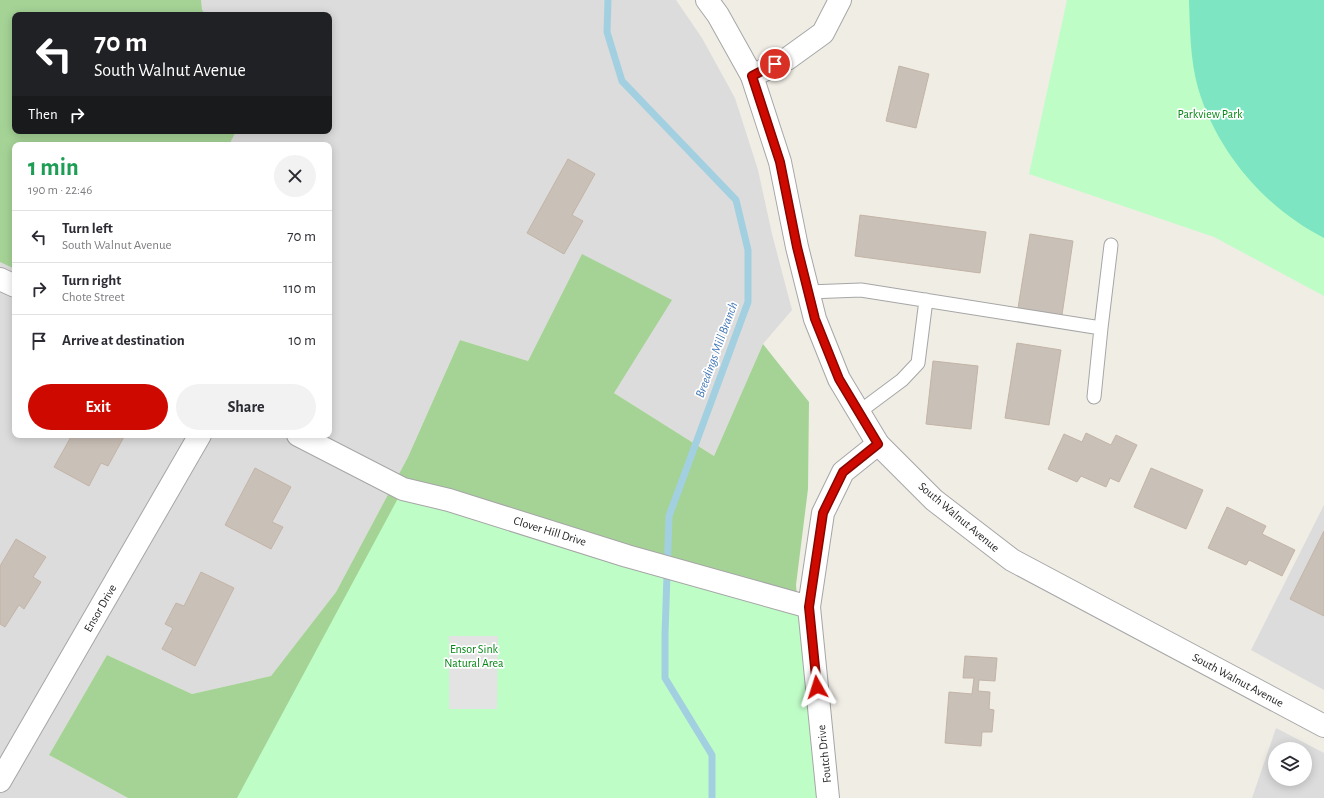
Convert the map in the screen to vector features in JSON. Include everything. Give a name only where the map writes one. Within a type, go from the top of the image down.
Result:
[{"type":"street","name":"South Walnut Avenue","points":[[706,0],[718,15],[752,76],[780,162],[797,247],[815,319],[839,379],[878,444],[934,500],[1012,560],[1324,726]]},
{"type":"street","points":[[752,76],[787,59],[823,33],[840,0]]},
{"type":"street","points":[[0,279],[12,285]]},
{"type":"street","name":"Ensor Drive","points":[[0,781],[198,438]]},
{"type":"street","name":"Clover Hill Drive","points":[[304,438],[403,489],[449,500],[655,563],[809,607]]},
{"type":"street","name":"Foutch Drive","points":[[828,798],[809,607],[823,513],[843,472],[878,444]]},
{"type":"lane","points":[[1094,397],[1111,246]]},
{"type":"lane","points":[[808,292],[861,290],[1101,328]]},
{"type":"lane","points":[[859,412],[902,380],[918,363],[926,300]]},
{"type":"shaded area","points":[[0,0],[676,0],[702,38],[735,98],[758,170],[772,234],[792,310],[763,344],[714,456],[614,393],[582,255],[528,361],[460,340],[408,457],[336,592],[271,676],[192,694],[107,655],[49,755],[128,798],[0,798]]},
{"type":"shaded area","points":[[1324,505],[1324,690],[1251,650]]},
{"type":"shaded area","points":[[449,636],[498,636],[497,709],[449,709]]},
{"type":"shaded area","points":[[1276,728],[1303,742],[1271,742]]},
{"type":"shaded area","points":[[1312,747],[1324,753],[1324,798],[1252,798],[1268,751],[1268,786],[1312,786]]},
{"type":"green space","points":[[0,0],[201,0],[204,12],[12,12],[12,134],[234,134],[230,142],[12,142],[12,268],[0,262]]},
{"type":"green space","name":"Parkview Park","points":[[1067,0],[1324,0],[1324,296],[1214,237],[1029,174]]},
{"type":"green space","points":[[1189,0],[1324,0],[1324,238],[1302,226],[1263,194],[1246,176],[1217,134],[1206,112],[1195,77],[1191,44]]},
{"type":"green space","points":[[582,254],[672,300],[614,393],[714,456],[763,344],[809,402],[808,489],[796,585],[816,798],[128,798],[49,755],[107,655],[192,694],[271,676],[336,592],[408,457],[460,340],[528,361]]},
{"type":"green space","name":"Ensor Sink Natural Area","points":[[403,489],[809,607],[830,798],[237,798]]},
{"type":"building","points":[[899,66],[929,74],[916,128],[886,121]]},
{"type":"building","points":[[568,159],[595,174],[572,215],[583,221],[564,254],[527,233]]},
{"type":"building","points":[[860,215],[986,232],[980,273],[855,256]]},
{"type":"building","points":[[1030,234],[1073,241],[1062,315],[1018,308]]},
{"type":"building","points":[[1017,343],[1061,350],[1049,425],[1005,418]]},
{"type":"building","points":[[933,361],[978,366],[971,429],[926,424]]},
{"type":"building","points":[[1086,433],[1111,445],[1116,435],[1137,445],[1119,482],[1110,478],[1106,487],[1081,476],[1077,482],[1048,469],[1064,434],[1082,442]]},
{"type":"building","points":[[70,438],[123,438],[108,466],[101,463],[89,486],[54,467]]},
{"type":"building","points":[[255,468],[291,487],[272,522],[283,527],[271,549],[225,525]]},
{"type":"building","points":[[1151,468],[1203,490],[1186,529],[1134,507]]},
{"type":"building","points":[[1227,507],[1266,526],[1262,534],[1295,550],[1282,576],[1249,560],[1246,565],[1208,548]]},
{"type":"building","points":[[1324,531],[1324,616],[1290,599]]},
{"type":"building","points":[[16,539],[46,557],[33,577],[41,582],[24,609],[19,605],[5,627],[0,624],[0,566]]},
{"type":"building","points":[[201,572],[234,588],[195,666],[162,649],[173,628],[165,624],[176,603],[184,606]]},
{"type":"building","points":[[965,656],[997,658],[995,681],[979,680],[978,691],[990,692],[989,709],[994,710],[992,732],[982,732],[981,746],[945,743],[949,692],[972,694],[974,678],[963,678]]},
{"type":"waterway","name":"Breedings Mill Branch","points":[[608,0],[607,32],[622,81],[736,200],[748,250],[748,302],[669,516],[665,678],[712,755],[712,798]]},
{"type":"route","points":[[775,64],[752,76],[780,162],[797,247],[815,319],[839,379],[878,444],[843,472],[823,513],[809,607],[817,687]]}]
